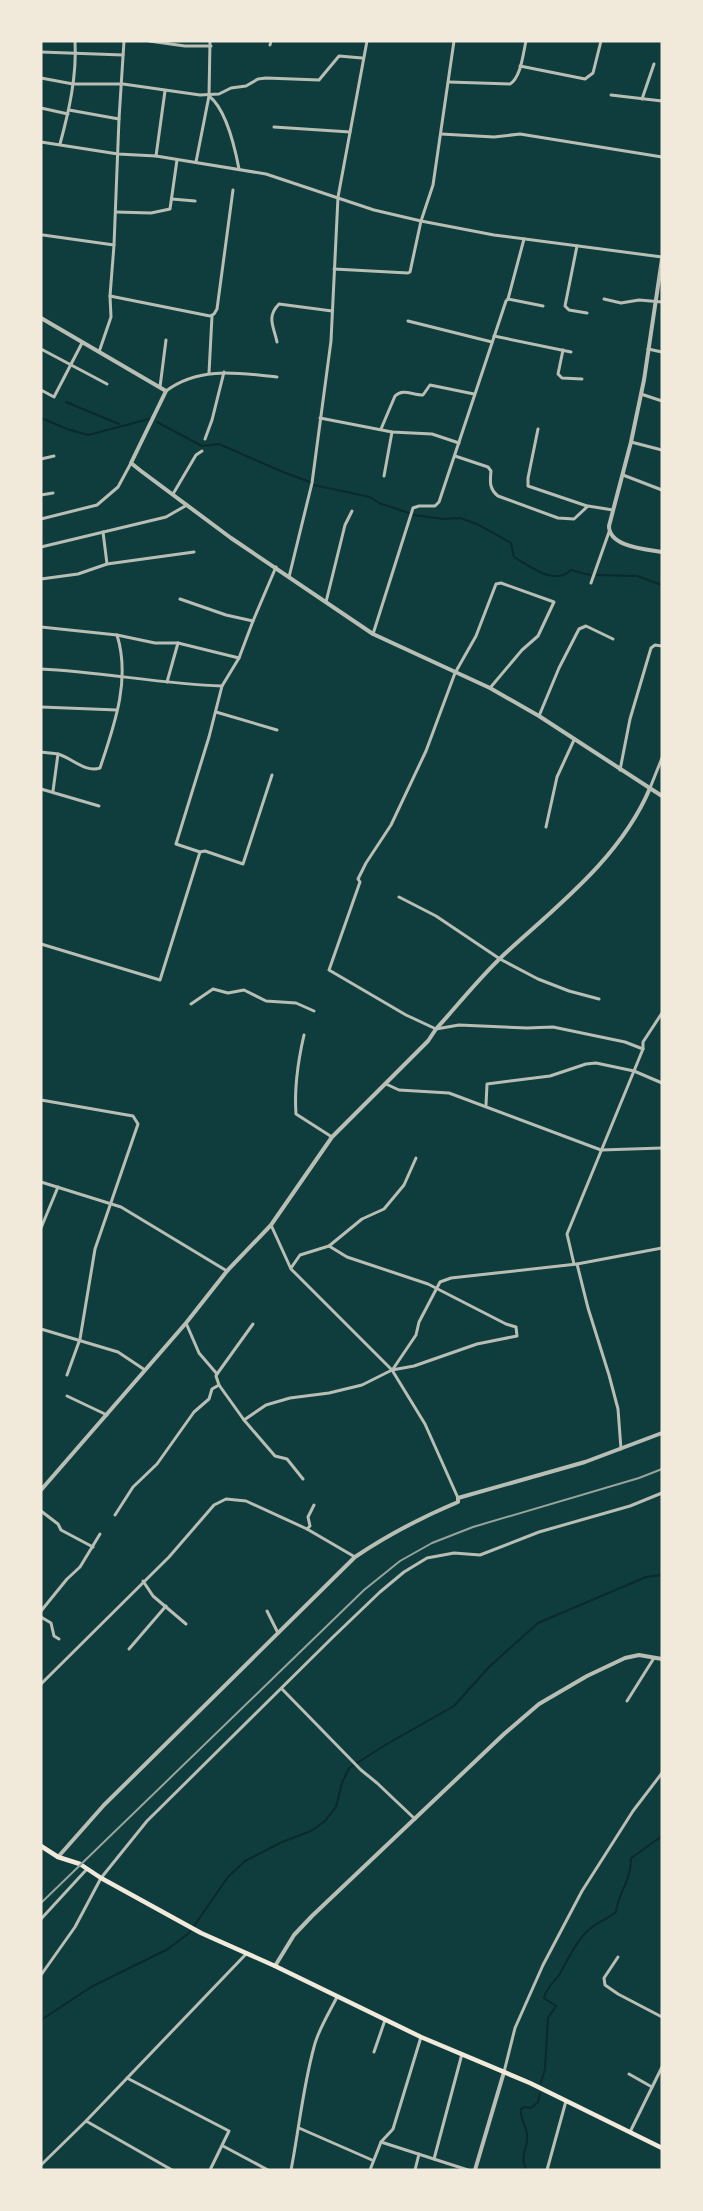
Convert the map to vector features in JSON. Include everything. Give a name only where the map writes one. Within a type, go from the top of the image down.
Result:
[{"type":"main road","points":[[41,1846],[58,1857],[80,1864],[100,1878],[201,1932],[247,1952],[421,2038],[566,2100],[662,2148]]},
{"type":"street","points":[[60,144],[69,110],[76,41]]},
{"type":"street","points":[[99,353],[111,317],[110,296],[124,41]]},
{"type":"street","points":[[149,41],[185,46],[210,46]]},
{"type":"street","points":[[196,162],[209,96],[210,41]]},
{"type":"street","points":[[289,577],[309,499],[331,341],[338,197],[362,58],[367,41]]},
{"type":"street","points":[[334,269],[409,273],[421,222],[433,185],[454,41]]},
{"type":"street","points":[[449,82],[510,84],[514,82],[526,41]]},
{"type":"street","points":[[520,66],[585,79],[593,73],[601,41]]},
{"type":"street","points":[[41,52],[76,52],[123,56]]},
{"type":"street","points":[[41,78],[73,84],[123,84],[209,96],[219,94],[231,88],[246,86],[258,79],[319,80],[339,56],[362,58]]},
{"type":"street","points":[[642,99],[654,64]]},
{"type":"street","points":[[156,156],[165,91]]},
{"type":"street","points":[[611,95],[662,101]]},
{"type":"street","points":[[209,96],[218,108],[230,131],[238,169]]},
{"type":"street","points":[[41,108],[68,114]]},
{"type":"street","points":[[69,110],[119,119]]},
{"type":"street","points":[[274,127],[350,132]]},
{"type":"street","points":[[441,134],[494,137],[520,134],[662,157]]},
{"type":"street","points":[[41,142],[118,154],[156,156],[238,169],[284,178],[382,212],[421,222],[524,239],[662,258],[632,442],[608,532],[591,583]]},
{"type":"street","points":[[116,212],[151,212],[171,207],[177,160]]},
{"type":"street","points":[[209,373],[212,316],[217,309],[232,190]]},
{"type":"street","points":[[172,199],[195,201]]},
{"type":"street","points":[[43,235],[114,245]]},
{"type":"street","points":[[373,634],[413,508],[419,506],[432,507],[438,504],[508,299],[524,239]]},
{"type":"street","points":[[577,246],[564,306],[570,310],[586,314]]},
{"type":"street","points":[[110,296],[212,316]]},
{"type":"street","points":[[508,299],[543,306]]},
{"type":"street","points":[[604,299],[621,303],[639,300],[662,302]]},
{"type":"street","points":[[277,342],[271,323],[271,313],[279,304],[332,312]]},
{"type":"street","points":[[41,318],[166,391]]},
{"type":"street","points":[[408,321],[492,342]]},
{"type":"street","points":[[494,336],[571,352]]},
{"type":"street","points":[[160,387],[166,340]]},
{"type":"street","points":[[41,390],[54,397],[82,343]]},
{"type":"street","points":[[41,349],[107,384]]},
{"type":"street","points":[[648,349],[662,352]]},
{"type":"street","points":[[563,350],[558,374],[562,378],[582,379]]},
{"type":"street","points":[[205,439],[212,420],[224,372]]},
{"type":"street","points":[[41,519],[97,505],[118,487],[166,391],[176,383],[209,373],[224,372],[278,377]]},
{"type":"street","points":[[381,429],[395,396],[399,392],[404,391],[423,395],[430,385],[474,394]]},
{"type":"street","points":[[640,394],[662,401]]},
{"type":"street","points":[[320,418],[392,432],[432,434],[459,443]]},
{"type":"street","points":[[538,429],[528,486],[588,506],[613,510]]},
{"type":"street","points":[[384,476],[392,432]]},
{"type":"street","points":[[632,442],[662,450]]},
{"type":"street","points":[[173,494],[196,455],[202,451]]},
{"type":"street","points":[[41,459],[54,456]]},
{"type":"street","points":[[455,456],[488,467],[490,470],[489,482],[498,496],[563,519],[574,519],[588,506]]},
{"type":"street","points":[[131,463],[187,505],[373,634],[490,688],[539,716],[662,796]]},
{"type":"street","points":[[622,475],[662,490]]},
{"type":"street","points":[[41,495],[53,492]]},
{"type":"street","points":[[41,547],[166,517],[187,505]]},
{"type":"street","points":[[326,603],[345,526],[352,511]]},
{"type":"street","points":[[104,532],[107,564]]},
{"type":"street","points":[[608,532],[613,539],[626,544],[662,552]]},
{"type":"street","points":[[41,579],[78,574],[107,564],[194,552]]},
{"type":"street","points":[[272,776],[243,864],[205,851],[200,852],[176,844],[216,712],[222,686],[239,658],[276,567]]},
{"type":"street","points":[[490,688],[522,650],[538,636],[554,602],[501,583],[496,584],[476,636],[455,673],[422,760],[391,825],[376,846],[358,879],[360,882],[329,970],[406,1015],[436,1029],[459,1025],[527,1028],[553,1027],[624,1042],[643,1049]]},
{"type":"street","points":[[180,599],[226,615],[253,621]]},
{"type":"street","points":[[539,716],[559,668],[579,629],[586,626],[613,639]]},
{"type":"street","points":[[41,627],[117,635],[155,642],[178,643],[239,658]]},
{"type":"street","points":[[41,752],[58,754],[73,760],[81,766],[95,770],[100,768],[114,728],[124,677],[122,652],[117,635]]},
{"type":"street","points":[[168,682],[178,643]]},
{"type":"street","points":[[620,770],[630,719],[651,648],[655,645],[662,646]]},
{"type":"street","points":[[41,669],[182,685],[222,686]]},
{"type":"street","points":[[41,707],[117,710]]},
{"type":"street","points":[[216,712],[277,730]]},
{"type":"street","points":[[546,828],[557,777],[574,740]]},
{"type":"street","points":[[53,791],[58,754]]},
{"type":"street","points":[[41,1490],[186,1323],[227,1271],[270,1225],[332,1137],[428,1041],[436,1029],[500,959],[557,908],[606,856],[640,810],[662,758]]},
{"type":"street","points":[[41,788],[99,806]]},
{"type":"street","points":[[41,944],[160,980],[200,852]]},
{"type":"street","points":[[399,896],[436,916],[500,959],[538,979],[569,991],[599,999]]},
{"type":"street","points":[[191,1004],[213,989],[228,993],[244,990],[266,1001],[296,1003],[314,1011]]},
{"type":"street","points":[[621,1449],[616,1400],[567,1234],[643,1049],[643,1042],[662,1013]]},
{"type":"street","points":[[304,1035],[297,1064],[296,1114],[332,1137]]},
{"type":"street","points":[[486,1105],[487,1084],[550,1076],[577,1069],[586,1064],[596,1063],[634,1071],[662,1083]]},
{"type":"street","points":[[386,1084],[399,1090],[450,1093],[601,1150],[662,1148]]},
{"type":"street","points":[[41,1100],[133,1116],[138,1124],[110,1202],[90,1274],[80,1339],[67,1375]]},
{"type":"street","points":[[291,1269],[300,1255],[329,1246],[362,1219],[384,1209],[404,1185],[416,1158]]},
{"type":"street","points":[[41,1182],[110,1202],[173,1237],[227,1271]]},
{"type":"street","points":[[41,1228],[58,1187]]},
{"type":"street","points":[[58,1857],[104,1805],[355,1558],[412,1522],[458,1502],[458,1498],[426,1424],[392,1370],[291,1269],[270,1225]]},
{"type":"street","points":[[244,1420],[266,1406],[290,1398],[328,1393],[362,1385],[392,1370],[414,1366],[477,1344],[516,1336],[516,1327],[506,1324],[435,1288],[392,1271],[347,1257],[329,1246]]},
{"type":"street","points":[[392,1370],[416,1335],[435,1288],[440,1282],[451,1278],[576,1264],[662,1248]]},
{"type":"street","points":[[186,1323],[199,1353],[217,1374]]},
{"type":"street","points":[[253,1324],[216,1376],[219,1385],[244,1420],[275,1456],[287,1460],[303,1479]]},
{"type":"street","points":[[41,1329],[80,1339],[118,1352],[145,1370]]},
{"type":"street","points":[[115,1515],[133,1487],[157,1464],[194,1412],[208,1399],[212,1389],[219,1385]]},
{"type":"street","points":[[67,1396],[107,1415]]},
{"type":"street","points":[[458,1498],[585,1462],[662,1433]]},
{"type":"street","points":[[41,1975],[75,1927],[100,1878],[147,1821],[380,1592],[404,1572],[427,1558],[454,1554],[480,1555],[539,1532],[630,1506],[662,1493]]},
{"type":"street","points":[[41,1684],[169,1557],[214,1505],[226,1499],[246,1501],[307,1529],[355,1558]]},
{"type":"street","points":[[307,1529],[310,1526],[308,1517],[314,1504]]},
{"type":"street","points":[[41,1511],[58,1524],[60,1530],[93,1547]]},
{"type":"street","points":[[41,1611],[80,1567],[100,1534]]},
{"type":"street","points":[[143,1581],[154,1596],[186,1624]]},
{"type":"street","points":[[129,1649],[166,1606]]},
{"type":"street","points":[[267,1610],[279,1634]]},
{"type":"street","points":[[41,1617],[51,1623],[54,1636],[60,1639]]},
{"type":"street","points":[[274,1966],[294,1935],[312,1916],[504,1734],[539,1704],[587,1676],[624,1658],[639,1655],[662,1659]]},
{"type":"street","points":[[627,1701],[654,1658]]},
{"type":"street","points":[[282,1689],[361,1770],[378,1783],[415,1819]]},
{"type":"street","points":[[475,2170],[515,2028],[548,1954],[582,1891],[633,1811],[662,1773]]},
{"type":"street","points":[[41,1919],[87,1869]]},
{"type":"street","points":[[41,2165],[86,2121],[247,1952]]},
{"type":"street","points":[[618,1957],[604,1978],[605,1985],[662,2017]]},
{"type":"street","points":[[291,2170],[302,2099],[314,2045],[337,1997]]},
{"type":"street","points":[[374,2052],[385,2020]]},
{"type":"street","points":[[370,2170],[372,2160],[381,2142],[393,2130],[421,2038]]},
{"type":"street","points":[[434,2159],[462,2054]]},
{"type":"street","points":[[630,2132],[662,2067]]},
{"type":"street","points":[[629,2074],[652,2087]]},
{"type":"street","points":[[127,2078],[229,2131],[210,2170]]},
{"type":"street","points":[[546,2170],[566,2100]]},
{"type":"street","points":[[86,2121],[172,2170]]},
{"type":"street","points":[[299,2128],[372,2160]]},
{"type":"street","points":[[381,2142],[468,2170]]},
{"type":"street","points":[[223,2146],[268,2170]]},
{"type":"street","points":[[415,2170],[420,2154]]},
{"type":"waterway","points":[[66,402],[119,424]]},
{"type":"waterway","points":[[41,418],[67,429],[88,435],[149,419]]},
{"type":"waterway","points":[[157,422],[202,446],[219,444],[310,482]]},
{"type":"waterway","points":[[314,485],[370,497],[379,503],[409,513]]},
{"type":"waterway","points":[[413,515],[444,519],[460,518],[477,524],[511,543],[514,557],[535,570],[550,576],[557,576],[571,570],[590,575]]},
{"type":"waterway","points":[[597,575],[637,576],[662,585]]},
{"type":"waterway","points":[[41,2020],[91,1987],[168,1949],[189,1933],[228,1877],[245,1861],[282,1842],[311,1831],[325,1821],[336,1807],[342,1783],[349,1768],[454,1706],[489,1667],[538,1623],[646,1577],[662,1575]]},
{"type":"waterway","points":[[541,2083],[545,2069],[548,2018],[556,2006],[544,1998],[546,1992],[586,1932],[616,1912],[629,1874],[631,1858],[662,1836]]},
{"type":"waterway","points":[[526,2170],[523,2158],[527,2144],[527,2135],[521,2116],[521,2109],[525,2107],[531,2108],[538,2102],[540,2094]]},
{"type":"railway","points":[[41,1903],[364,1590],[400,1561],[432,1543],[473,1527],[639,1478],[662,1469]]}]
